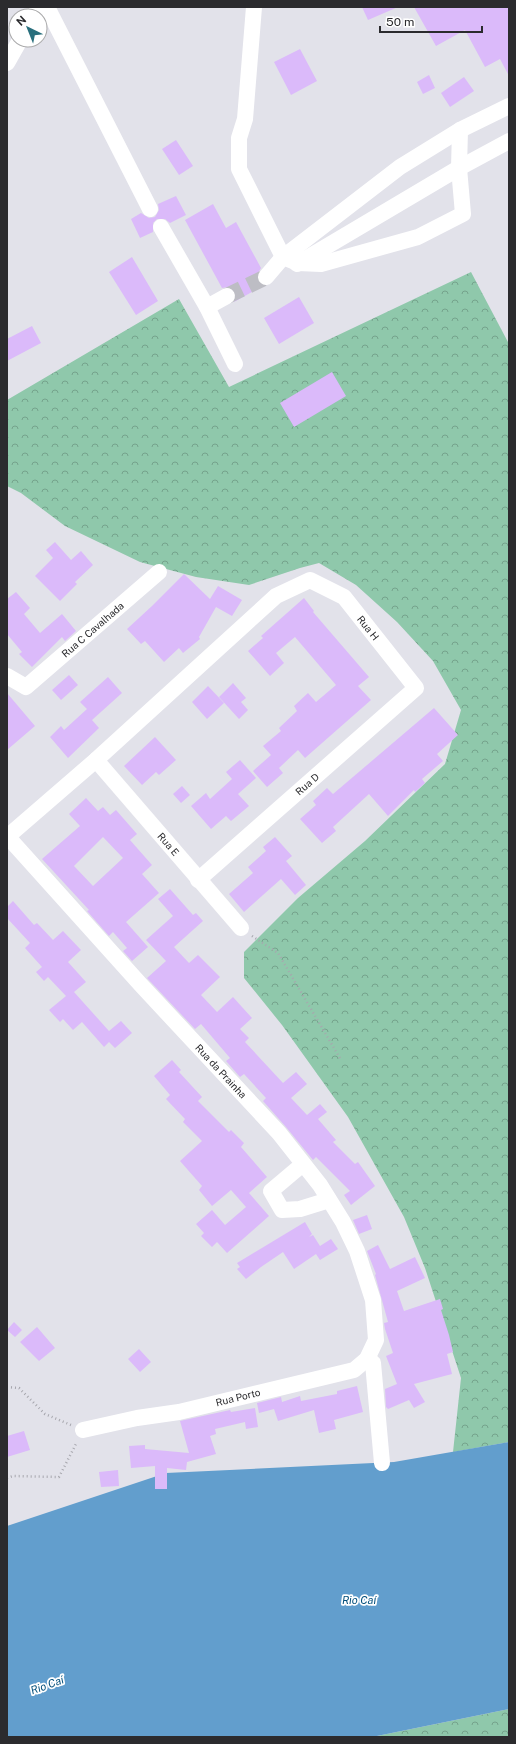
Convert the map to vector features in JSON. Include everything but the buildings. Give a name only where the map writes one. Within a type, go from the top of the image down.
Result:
[{"type":"street","points":[[47,7],[150,208]]},
{"type":"street","points":[[254,7],[245,119],[239,138],[239,169],[283,257],[298,263],[321,264],[418,237],[463,214],[459,168],[460,130]]},
{"type":"street","points":[[7,63],[15,48]]},
{"type":"street","points":[[509,106],[460,130],[400,167],[283,257],[266,277],[298,263],[459,168],[509,141]]},
{"type":"street","points":[[161,227],[207,307],[235,364]]},
{"type":"street","points":[[207,307],[227,296]]},
{"type":"street","name":"Rua C Cavalhada","points":[[7,676],[26,687],[159,572]]},
{"type":"street","name":"Rua H","points":[[96,760],[276,596],[310,580],[344,597],[416,688]]},
{"type":"street","name":"Rua D","points":[[198,880],[416,688]]},
{"type":"street","points":[[7,837],[96,760]]},
{"type":"street","name":"Rua E","points":[[96,760],[241,928]]},
{"type":"street","name":"Rua da Prainha","points":[[7,837],[136,980],[279,1133],[303,1164],[343,1222],[357,1251],[373,1300],[376,1340]]},
{"type":"street","points":[[303,1164],[271,1191],[282,1210],[300,1209],[329,1200]]},
{"type":"street","name":"Rua Porto","points":[[83,1430],[137,1418],[179,1412],[354,1370],[367,1359],[376,1340]]},
{"type":"street","points":[[367,1359],[373,1363],[382,1463]]},
{"type":"path","points":[[241,928],[278,953],[341,1060]]},
{"type":"path","points":[[7,1387],[19,1388],[46,1414],[83,1430],[59,1477],[13,1476],[7,1478]]},
{"type":"green space","points":[[471,272],[509,344],[509,1442],[453,1452],[461,1378],[425,1268],[404,1217],[348,1117],[282,1025],[244,978],[244,952],[298,898],[365,841],[445,764],[461,710],[433,661],[397,622],[356,585],[319,563],[249,585],[196,577],[140,562],[65,526],[21,493],[7,486],[7,400],[179,299],[229,387]]},
{"type":"green space","points":[[509,1709],[509,1737],[372,1737]]},
{"type":"water","name":"Rio Caí","points":[[509,1442],[509,1709],[372,1737],[7,1737],[7,1526],[166,1473],[394,1462]]},
{"type":"tunnel","points":[[227,296],[266,277]]}]
